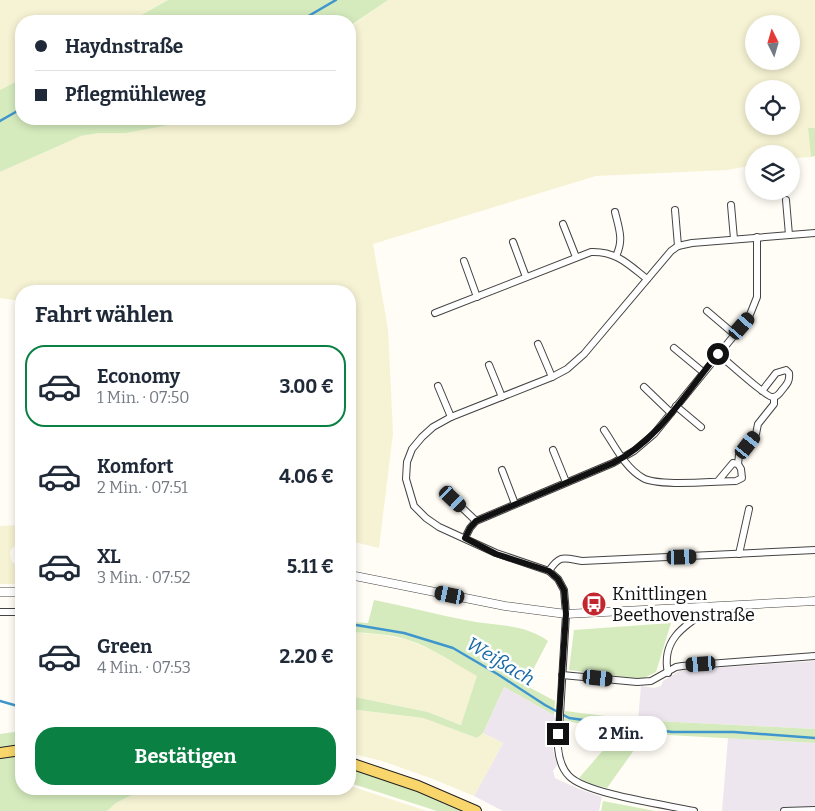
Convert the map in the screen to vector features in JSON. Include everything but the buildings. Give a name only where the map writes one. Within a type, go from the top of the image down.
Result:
[{"type":"main road","points":[[356,765],[418,786],[476,811]]},
{"type":"street","points":[[786,200],[789,235]]},
{"type":"street","points":[[731,205],[734,239]]},
{"type":"street","points":[[675,210],[678,246]]},
{"type":"street","points":[[614,212],[621,235],[621,242],[616,256]]},
{"type":"street","points":[[563,224],[576,257]]},
{"type":"street","points":[[694,811],[602,792],[582,785],[570,777],[564,770],[558,748],[566,614],[564,590],[558,579],[549,571],[496,554],[439,527],[426,518],[414,506],[406,480],[407,462],[412,450],[433,427],[451,417],[552,377],[567,369],[584,354],[671,251],[678,246],[734,239],[815,233]]},
{"type":"street","points":[[465,538],[476,521],[623,458],[654,434],[749,317],[758,297],[757,237]]},
{"type":"street","points":[[513,242],[526,277]]},
{"type":"street","points":[[435,313],[591,252],[616,256],[647,279]]},
{"type":"street","points":[[464,262],[477,297]]},
{"type":"street","points":[[707,311],[734,334]]},
{"type":"street","points":[[538,344],[552,377]]},
{"type":"street","points":[[674,348],[703,372]]},
{"type":"street","points":[[718,354],[762,391],[770,397],[774,397]]},
{"type":"street","points":[[489,365],[502,397]]},
{"type":"street","points":[[604,430],[623,458],[645,479],[670,482],[736,481],[742,478],[741,469],[738,464],[739,455],[756,434],[758,424],[774,404],[774,397],[788,383],[789,373],[786,370],[776,373],[762,391]]},
{"type":"street","points":[[438,386],[451,417]]},
{"type":"street","points":[[644,387],[671,412]]},
{"type":"street","points":[[676,406],[701,427]]},
{"type":"street","points":[[553,450],[566,482]]},
{"type":"street","points":[[718,481],[729,466],[733,463],[738,464]]},
{"type":"street","points":[[502,470],[516,504]]},
{"type":"street","points":[[449,490],[453,499],[476,521]]},
{"type":"street","points":[[739,554],[749,509]]},
{"type":"street","points":[[549,571],[554,562],[562,557],[582,561],[815,550]]},
{"type":"street","points":[[356,576],[504,606],[566,614],[815,601]]},
{"type":"street","points":[[0,592],[15,592]]},
{"type":"street","points":[[668,673],[666,664],[668,649],[676,634],[685,625],[707,611],[707,606]]},
{"type":"street","points":[[0,612],[15,612]]},
{"type":"street","points":[[562,675],[637,682],[651,681],[676,667],[682,666],[815,656]]},
{"type":"street","points":[[784,811],[815,810]]},
{"type":"shaded area","points":[[0,0],[168,0],[142,15],[15,15],[15,82],[0,90]]},
{"type":"shaded area","points":[[388,0],[815,0],[815,128],[808,128],[811,157],[800,158],[800,145],[745,145],[745,167],[727,170],[596,176],[373,244],[388,329],[393,433],[379,548],[356,542],[356,285],[15,285],[15,300],[0,298],[0,172],[81,136],[99,133],[126,133],[166,125],[356,125],[356,23]]},
{"type":"shaded area","points":[[15,525],[15,547],[12,548],[10,553],[12,562],[15,564],[15,584],[0,584],[0,526]]},
{"type":"shaded area","points":[[356,633],[384,635],[408,640],[434,651],[478,676],[462,725],[428,712],[356,697]]},
{"type":"shaded area","points":[[815,661],[815,729],[638,720],[641,686],[654,688],[661,686],[663,681],[681,670]]},
{"type":"shaded area","points":[[504,687],[554,715],[553,750],[557,765],[553,771],[555,778],[602,797],[599,811],[503,811],[474,796],[503,743],[483,733]]},
{"type":"shaded area","points":[[356,710],[423,718],[477,738],[483,733],[503,743],[474,796],[382,761],[356,754]]},
{"type":"shaded area","points":[[728,738],[815,743],[815,811],[722,811]]},
{"type":"shaded area","points":[[356,788],[427,811],[107,811],[116,803],[132,795],[356,795]]},
{"type":"green space","points":[[168,0],[388,0],[356,22],[356,15],[142,15]]},
{"type":"green space","points":[[15,82],[15,125],[166,125],[126,133],[99,133],[81,136],[0,172],[0,90]]},
{"type":"green space","points":[[808,128],[815,128],[815,156],[811,157]]},
{"type":"green space","points":[[374,600],[465,620],[519,628],[539,635],[548,641],[525,685],[555,701],[554,715],[504,687],[483,733],[477,738],[423,718],[356,710],[356,697],[428,712],[461,725],[477,676],[417,643],[387,635],[356,632],[356,622],[368,623]]},
{"type":"green space","points":[[671,623],[656,672],[642,679],[569,670],[574,630]]},
{"type":"green space","points":[[565,711],[637,720],[815,729],[815,743],[650,734],[564,721]]},
{"type":"green space","points":[[15,732],[15,795],[132,795],[116,803],[107,811],[0,811],[0,734]]},
{"type":"green space","points":[[619,732],[644,736],[607,788],[591,784],[579,778]]},
{"type":"green space","points":[[356,770],[402,785],[464,811],[437,811],[356,785]]},
{"type":"green space","points":[[603,801],[655,811],[601,811]]},
{"type":"waterway","points":[[310,15],[336,0]]},
{"type":"waterway","points":[[0,121],[15,112]]},
{"type":"waterway","name":"Weißach","points":[[356,625],[404,633],[453,648],[569,718],[672,732],[734,732],[815,738]]},
{"type":"waterway","name":"Weißach","points":[[0,701],[15,705]]},
{"type":"place","name":"Knittlingen Beethovenstraße","points":[[594,604]]},
{"type":"route","points":[[558,734],[566,614],[564,590],[558,579],[549,571],[496,554],[465,538],[476,521],[613,463],[634,451],[654,434],[718,354]]}]
